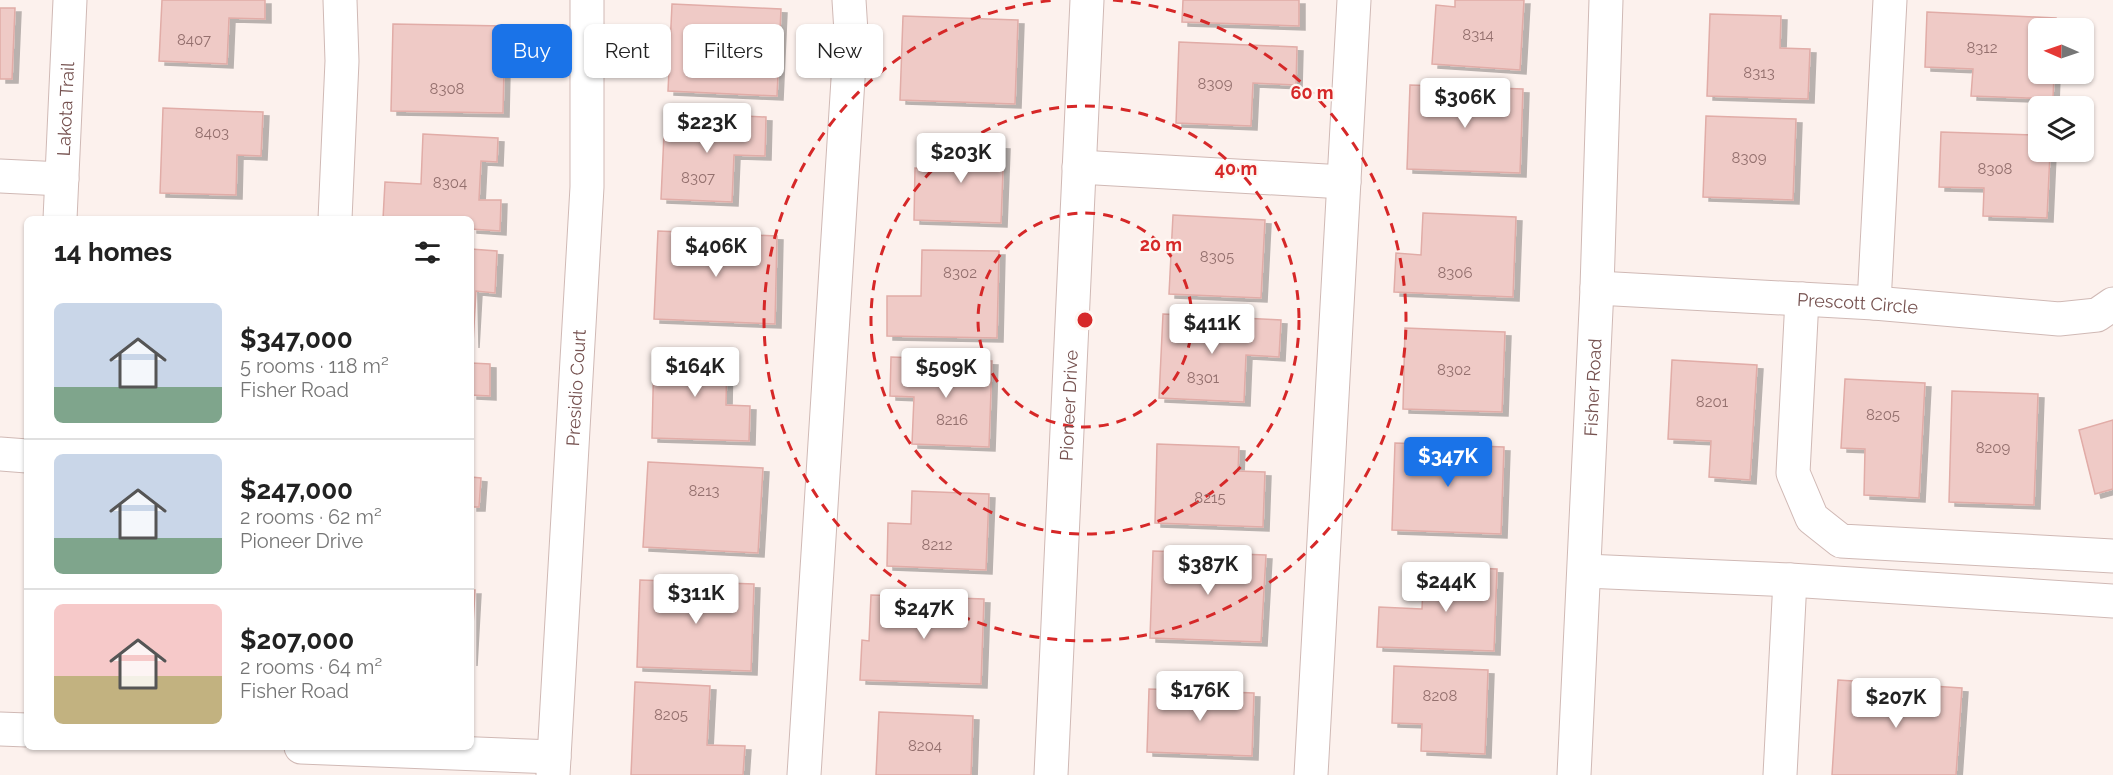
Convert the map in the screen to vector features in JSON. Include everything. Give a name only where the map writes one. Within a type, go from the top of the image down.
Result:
[{"type":"street","name":"Lakota Trail","points":[[60,216],[70,0]]},
{"type":"street","points":[[335,216],[342,61],[340,0]]},
{"type":"street","name":"Presidio Court","points":[[554,766],[587,188],[587,0]]},
{"type":"street","points":[[804,775],[851,32],[849,0]]},
{"type":"street","name":"Pioneer Drive","points":[[1051,775],[1087,0]]},
{"type":"street","points":[[1311,775],[1354,0]]},
{"type":"street","name":"Fisher Road","points":[[1574,775],[1597,288],[1606,0]]},
{"type":"street","points":[[1874,303],[1890,0]]},
{"type":"street","points":[[1079,167],[1344,182]]},
{"type":"street","points":[[0,176],[62,179]]},
{"type":"street","name":"Prescott Circle","points":[[1597,288],[1874,303],[2059,319],[2097,315],[2113,304]]},
{"type":"street","points":[[1802,299],[1793,473],[1812,518],[1842,541],[2113,556]]},
{"type":"street","points":[[0,454],[24,456]]},
{"type":"street","points":[[1585,571],[1790,580],[2113,602]]},
{"type":"street","points":[[1780,775],[1790,580]]},
{"type":"street","points":[[0,729],[24,730]]},
{"type":"street","points":[[343,750],[554,766]]},
{"type":"building","points":[[162,0],[265,0],[265,19],[229,18],[227,64],[159,61]]},
{"type":"building","points":[[1183,0],[1299,0],[1299,26],[1182,22]]},
{"type":"building","points":[[1455,0],[1524,0],[1520,70],[1432,64],[1436,5],[1455,7]]},
{"type":"building","points":[[672,4],[781,9],[780,24],[683,24],[683,78],[778,78],[777,96],[668,91],[669,78],[671,78]]},
{"type":"building","points":[[0,8],[15,8],[12,79],[0,79]]},
{"type":"building","points":[[1927,12],[2056,18],[2028,18],[2028,84],[2054,84],[2053,96],[2028,96],[2028,98],[1971,96],[1973,69],[1925,67]]},
{"type":"building","points":[[1710,14],[1781,16],[1780,48],[1810,49],[1808,99],[1707,96]]},
{"type":"building","points":[[903,16],[1018,20],[1015,104],[900,100]]},
{"type":"building","points":[[393,24],[492,26],[492,78],[504,78],[503,113],[391,111]]},
{"type":"building","points":[[1179,42],[1297,47],[1296,85],[1253,83],[1251,126],[1176,123]]},
{"type":"building","points":[[1410,85],[1523,89],[1520,173],[1407,169]]},
{"type":"building","points":[[163,108],[263,112],[261,156],[237,155],[236,195],[160,193]]},
{"type":"building","points":[[665,112],[766,117],[765,156],[734,155],[732,202],[661,199]]},
{"type":"building","points":[[1706,116],[1796,119],[1793,200],[1703,197]]},
{"type":"building","points":[[1941,132],[2028,135],[2028,162],[2050,162],[2047,218],[1983,216],[1984,188],[1939,187]]},
{"type":"building","points":[[423,134],[498,138],[497,162],[481,161],[479,200],[501,200],[500,231],[474,229],[474,216],[383,216],[385,182],[421,184]]},
{"type":"building","points":[[935,142],[1004,145],[1001,223],[914,220],[915,168],[934,169]]},
{"type":"building","points":[[1423,213],[1516,217],[1513,297],[1394,292],[1396,253],[1421,255]]},
{"type":"building","points":[[1173,215],[1265,220],[1261,298],[1169,294]]},
{"type":"building","points":[[658,231],[777,236],[775,324],[654,319]]},
{"type":"building","points":[[474,249],[497,251],[495,293],[476,291],[474,326]]},
{"type":"building","points":[[922,250],[999,251],[997,338],[887,336],[887,296],[921,296]]},
{"type":"building","points":[[1163,314],[1281,320],[1279,357],[1246,355],[1244,402],[1159,398]]},
{"type":"building","points":[[1405,328],[1505,332],[1502,412],[1403,409]]},
{"type":"building","points":[[654,350],[727,352],[726,405],[750,406],[749,441],[652,438]]},
{"type":"building","points":[[891,357],[992,361],[989,447],[912,444],[914,397],[890,396]]},
{"type":"building","points":[[1672,360],[1757,365],[1750,480],[1709,477],[1711,441],[1668,439]]},
{"type":"building","points":[[474,363],[490,364],[490,396],[474,395]]},
{"type":"building","points":[[1845,379],[1925,383],[1919,498],[1864,495],[1865,449],[1841,448]]},
{"type":"building","points":[[1952,391],[2038,394],[2034,505],[1949,502]]},
{"type":"building","points":[[2113,420],[2113,489],[2095,494],[2079,430]]},
{"type":"building","points":[[1395,443],[1504,447],[1501,534],[1392,530]]},
{"type":"building","points":[[1157,444],[1239,447],[1238,471],[1265,472],[1263,527],[1155,523]]},
{"type":"building","points":[[648,462],[763,468],[758,553],[643,547]]},
{"type":"building","points":[[474,477],[481,478],[479,507],[474,507]]},
{"type":"building","points":[[912,491],[989,494],[986,570],[887,566],[888,523],[911,524]]},
{"type":"building","points":[[1153,551],[1266,555],[1261,642],[1150,638]]},
{"type":"building","points":[[1424,566],[1497,569],[1494,651],[1377,647],[1379,607],[1422,609]]},
{"type":"building","points":[[640,580],[754,584],[751,671],[637,667]]},
{"type":"building","points":[[871,595],[984,599],[981,684],[860,680],[862,640],[869,641]]},
{"type":"building","points":[[1394,666],[1488,670],[1485,754],[1421,751],[1422,724],[1392,723]]},
{"type":"building","points":[[1838,680],[1962,688],[1956,775],[1832,775]]},
{"type":"building","points":[[635,682],[710,686],[707,745],[745,746],[743,775],[631,775]]},
{"type":"building","points":[[1149,689],[1254,693],[1252,756],[1147,752]]},
{"type":"building","points":[[879,712],[973,716],[971,775],[876,775]]}]
